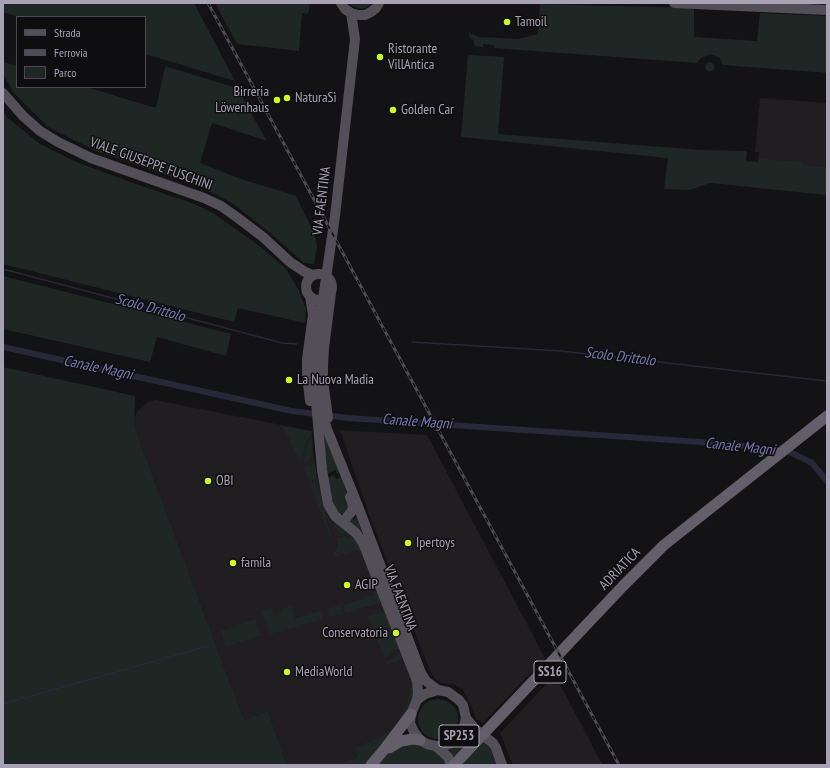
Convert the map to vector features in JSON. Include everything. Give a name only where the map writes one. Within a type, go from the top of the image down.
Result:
[{"type":"highway","name":"ADRIATICA","points":[[463,765],[637,580],[679,540],[821,426],[827,416]]},
{"type":"highway","name":"ADRIATICA","points":[[453,765],[623,586],[664,545],[821,426]]},
{"type":"highway","points":[[371,765],[410,714]]},
{"type":"highway","points":[[383,751],[401,740],[420,740]]},
{"type":"main road","points":[[342,3],[345,9],[351,13],[365,15]]},
{"type":"main road","name":"SP253","points":[[365,15],[376,8],[379,3]]},
{"type":"main road","points":[[674,3],[827,10]]},
{"type":"main road","name":"VIA FAENTINA","points":[[351,13],[355,39],[347,119],[316,347],[315,367],[318,403],[316,423],[317,467],[322,489],[335,516],[356,533],[367,551],[417,681],[417,700]]},
{"type":"main road","name":"VIA FAENTINA","points":[[355,39],[365,15]]},
{"type":"main road","name":"VIALE GIUSEPPE FUSCHINI","points":[[3,93],[23,116],[40,131],[58,142],[91,158],[204,198],[238,218],[263,237],[290,262],[305,272],[313,275]]},
{"type":"main road","name":"VIALE GIUSEPPE FUSCHINI","points":[[290,262],[308,291],[313,315],[307,359],[307,375],[318,403]]},
{"type":"main road","points":[[318,403],[323,381],[323,354],[331,293],[331,284],[325,275],[313,275],[308,280],[308,291],[314,299],[321,300],[331,293]]},
{"type":"main road","name":"VIA FAENTINA","points":[[318,403],[421,673],[426,681],[438,690]]},
{"type":"main road","points":[[347,517],[352,511],[353,505],[348,490],[349,484]]},
{"type":"main road","points":[[335,516],[347,517],[354,513],[358,506]]},
{"type":"main road","points":[[410,714],[417,700],[425,694],[438,690]]},
{"type":"main road","name":"SP253","points":[[410,714],[410,723],[414,732],[420,740],[427,744],[443,746],[457,739],[462,733],[466,718],[465,712],[459,700],[448,692],[438,690]]},
{"type":"main road","name":"SP253","points":[[466,718],[475,729],[493,743],[502,765]]},
{"type":"main road","name":"SP253","points":[[436,746],[453,765]]},
{"type":"shaded area","points":[[760,98],[827,103],[827,167],[758,162],[759,152],[755,152]]},
{"type":"shaded area","points":[[155,400],[312,431],[313,453],[320,488],[331,517],[352,532],[365,550],[411,674],[410,692],[406,707],[393,731],[391,729],[381,736],[356,748],[358,757],[336,765],[287,765],[268,711],[244,720],[134,426],[134,418],[137,412],[147,402]]},
{"type":"shaded area","points":[[340,430],[427,435],[545,658],[483,723],[476,719],[463,689],[452,684],[441,683],[434,678],[428,666],[371,520]]},
{"type":"shaded area","points":[[555,675],[602,764],[513,765],[500,733]]},
{"type":"green space","points":[[3,3],[194,3],[235,81],[146,54],[146,16],[16,16],[3,12]]},
{"type":"green space","points":[[215,3],[310,3],[308,14],[302,13],[299,51],[237,44]]},
{"type":"green space","points":[[349,3],[372,3],[366,8],[361,9],[352,6]]},
{"type":"green space","points":[[540,4],[694,8],[694,37],[757,41],[760,13],[827,16],[827,73],[723,65],[720,58],[711,54],[701,58],[697,63],[494,48],[494,45],[483,44],[483,47],[475,46],[474,41],[469,37],[469,33],[479,37],[518,39],[538,34]]},
{"type":"green space","points":[[468,55],[504,57],[498,134],[700,150],[747,151],[746,161],[758,162],[758,159],[803,162],[803,165],[827,167],[827,195],[710,183],[689,190],[664,189],[668,158],[461,137]]},
{"type":"green space","points":[[3,62],[16,66],[16,88],[89,88],[156,108],[165,66],[233,87],[239,92],[267,141],[212,123],[200,163],[241,179],[296,196],[314,233],[317,246],[314,264],[304,263],[268,231],[232,203],[201,187],[96,151],[48,127],[14,93],[3,74]]},
{"type":"green space","points":[[710,62],[715,67],[710,72],[705,67]]},
{"type":"green space","points":[[3,111],[8,118],[40,144],[74,161],[192,203],[213,213],[261,247],[286,269],[298,289],[306,309],[305,323],[238,308],[234,322],[3,264]]},
{"type":"green space","points":[[3,276],[231,334],[226,356],[157,337],[150,362],[3,329]]},
{"type":"green space","points":[[3,367],[135,396],[134,426],[244,720],[268,711],[287,765],[3,765]]},
{"type":"green space","points":[[321,418],[340,473],[337,474],[336,470],[326,474]]},
{"type":"green space","points":[[281,426],[311,431],[305,444],[302,462],[298,459],[287,434]]},
{"type":"green space","points":[[312,437],[313,454],[309,460],[304,463],[307,444]]},
{"type":"green space","points":[[315,463],[315,479],[309,481],[304,467]]},
{"type":"green space","points":[[334,475],[336,479],[341,477],[349,499],[347,513],[339,514],[334,506],[327,478]]},
{"type":"green space","points":[[316,482],[319,493],[322,495],[327,525],[332,537],[330,537],[310,484]]},
{"type":"green space","points":[[358,514],[367,542],[355,526],[348,521],[354,519]]},
{"type":"green space","points":[[333,519],[343,529],[346,533],[338,535]]},
{"type":"green space","points":[[345,536],[348,539],[351,537],[355,541],[359,542],[362,551],[359,553],[357,550],[334,557],[338,546],[338,538]]},
{"type":"green space","points":[[374,591],[379,593],[383,602],[345,613],[343,605],[374,595]]},
{"type":"green space","points":[[291,605],[295,618],[321,611],[323,619],[270,634],[261,611],[271,607],[274,615],[281,613],[280,610]]},
{"type":"green space","points":[[341,605],[343,614],[329,617],[327,609]]},
{"type":"green space","points":[[381,612],[386,615],[399,649],[394,650],[389,656],[384,658],[368,616]]},
{"type":"green space","points":[[255,619],[261,636],[226,646],[221,631]]},
{"type":"green space","points":[[396,655],[402,655],[405,658],[386,665],[386,663]]},
{"type":"green space","points":[[411,674],[415,687],[415,695],[405,715],[380,750],[365,765],[336,765],[358,757],[355,748],[381,736],[391,729],[393,730],[406,707],[410,692]]},
{"type":"green space","points":[[442,699],[449,702],[455,708],[458,719],[457,727],[449,736],[442,739],[434,739],[427,736],[419,727],[418,715],[421,708],[430,700]]},
{"type":"green space","points":[[468,727],[491,746],[498,765],[457,765],[447,748]]},
{"type":"green space","points":[[409,741],[436,750],[449,765],[375,765],[388,752]]},
{"type":"waterway","name":"Scolo Drittolo","points":[[3,269],[282,343],[297,344]]},
{"type":"waterway","name":"Scolo Drittolo","points":[[412,342],[561,351],[827,381]]},
{"type":"waterway","name":"Canale Magni","points":[[3,347],[292,411],[348,418],[730,444],[790,452],[812,463],[827,481]]},
{"type":"waterway","points":[[3,704],[208,646]]},
{"type":"railway","points":[[208,3],[619,765]]},
{"type":"place","name":"Tamoil","points":[[507,22]]},
{"type":"place","name":"Ristorante VillAntica","points":[[380,57]]},
{"type":"place","name":"NaturaSì","points":[[287,98]]},
{"type":"place","name":"Birreria Löwenhaus","points":[[277,100]]},
{"type":"place","name":"Golden Car","points":[[393,110]]},
{"type":"place","name":"La Nuova Madia","points":[[289,380]]},
{"type":"place","name":"OBI","points":[[208,481]]},
{"type":"place","name":"Ipertoys","points":[[408,543]]},
{"type":"place","name":"famila","points":[[233,563]]},
{"type":"place","name":"AGIP","points":[[347,585]]},
{"type":"place","name":"Conservatoria","points":[[396,633]]},
{"type":"place","name":"MediaWorld","points":[[287,672]]}]
